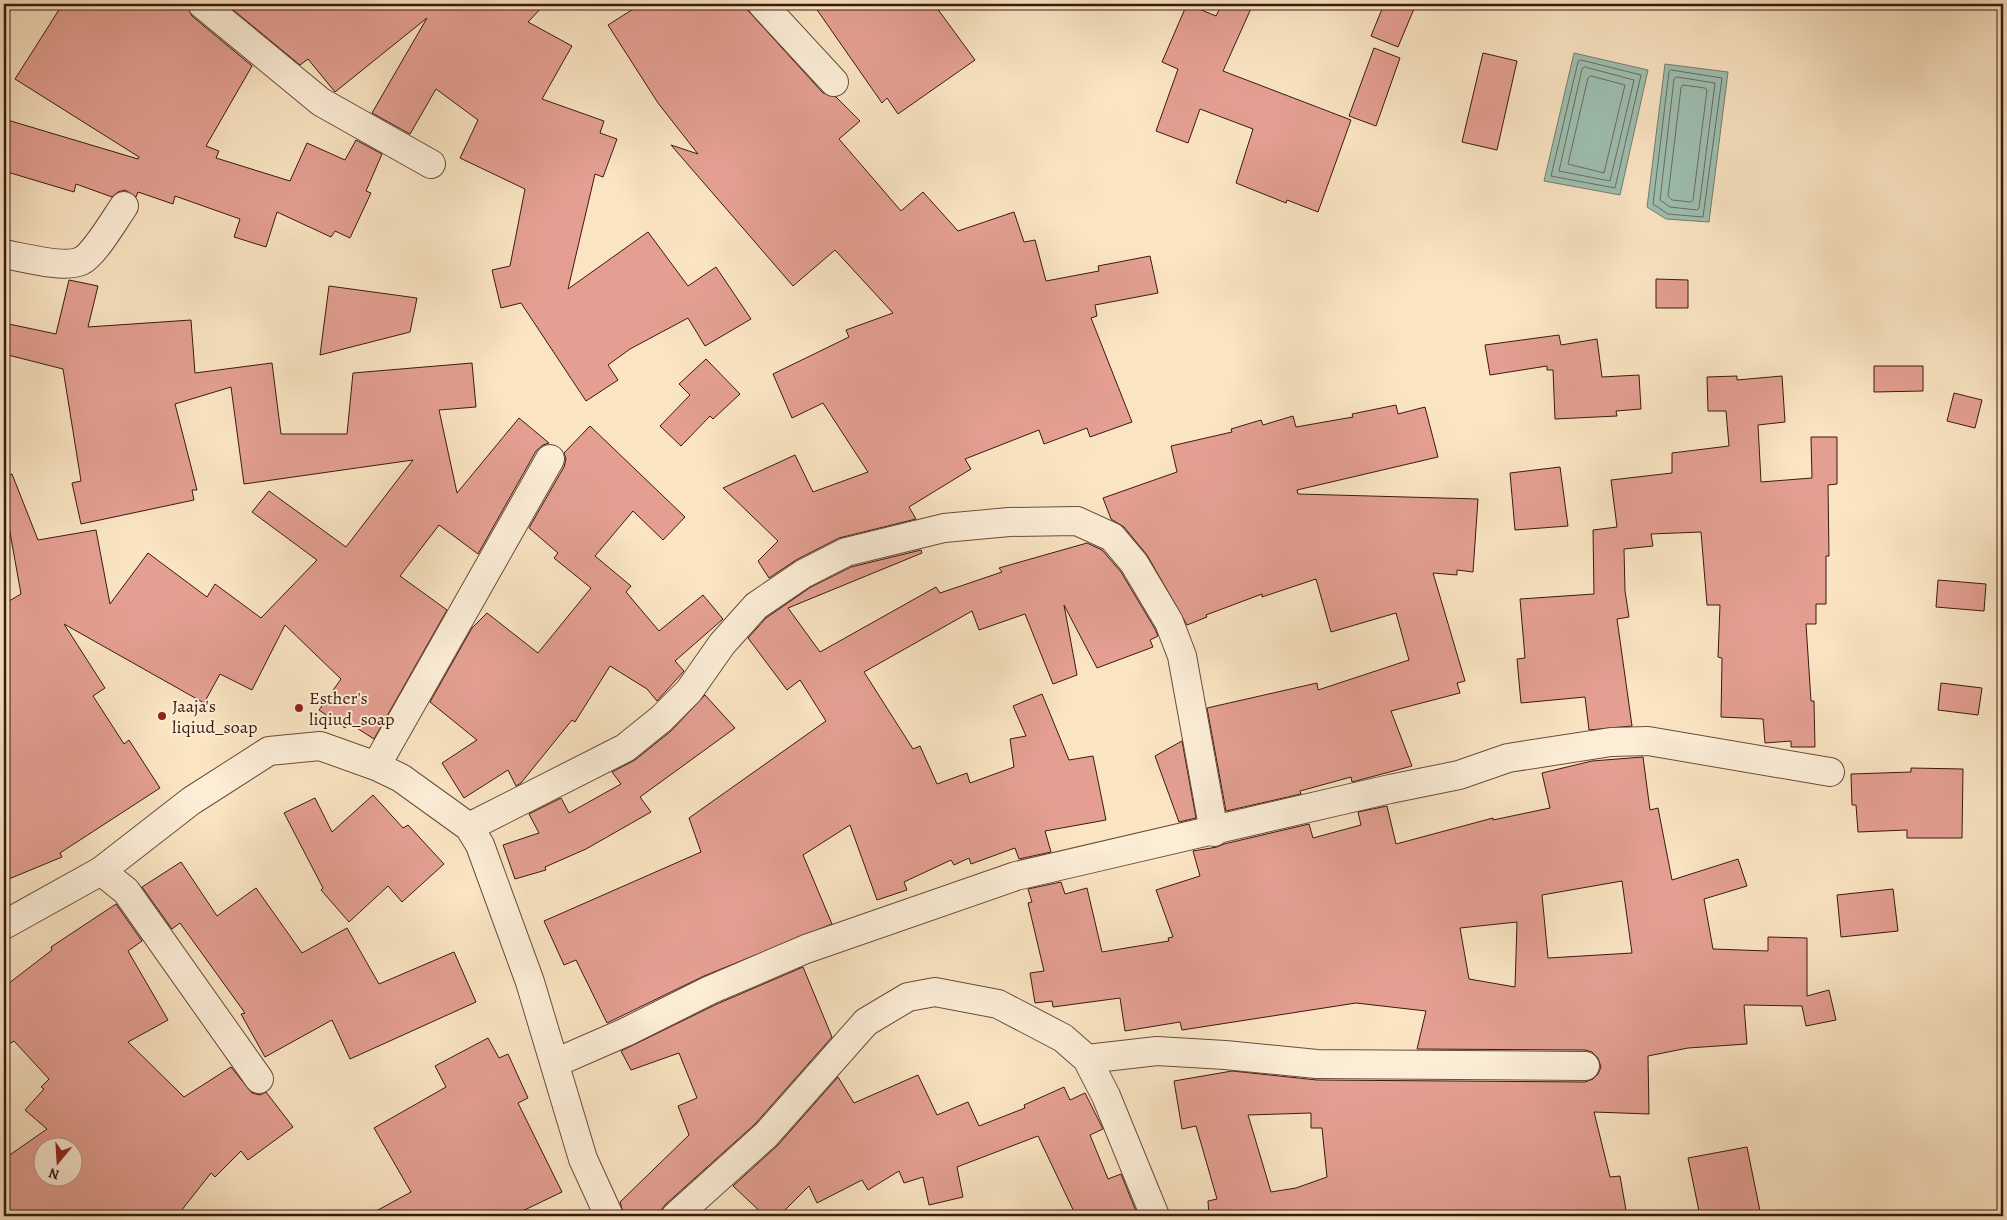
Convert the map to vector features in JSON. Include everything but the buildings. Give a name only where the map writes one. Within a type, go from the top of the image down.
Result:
[{"type":"street","points":[[202,4],[321,102],[431,164]]},
{"type":"street","points":[[768,6],[834,82]]},
{"type":"street","points":[[4,254],[66,264],[82,261],[101,240],[124,206]]},
{"type":"street","points":[[376,766],[550,459]]},
{"type":"street","points":[[470,827],[625,748],[661,719],[690,691],[722,644],[756,606],[797,578],[846,552],[944,528],[1009,522],[1077,521],[1112,537],[1134,563],[1169,622],[1182,656],[1214,832]]},
{"type":"street","points":[[555,1063],[626,1032],[710,990],[806,948],[1016,876],[1214,832],[1390,789],[1459,776],[1508,758],[1611,742],[1648,741],[1830,772]]},
{"type":"street","points":[[4,925],[101,871],[191,801],[269,751],[320,746],[376,766],[401,778],[470,827],[480,845],[530,982],[583,1159],[608,1216]]},
{"type":"street","points":[[101,871],[126,891],[259,1079]]},
{"type":"street","points":[[676,1216],[766,1135],[866,1022],[908,997],[935,992],[998,1004],[1064,1038],[1087,1059],[1106,1096],[1155,1216]]},
{"type":"street","points":[[1087,1059],[1157,1051],[1225,1055],[1317,1064],[1585,1066]]},
{"type":"water","points":[[1574,53],[1648,70],[1620,195],[1544,181]]},
{"type":"water","points":[[1665,64],[1728,72],[1709,222],[1666,219],[1647,207]]},
{"type":"place","name":"Esther's liqiud_soap","points":[[299,708]]},
{"type":"place","name":"Jaaja's liqiud_soap","points":[[162,716]]}]
